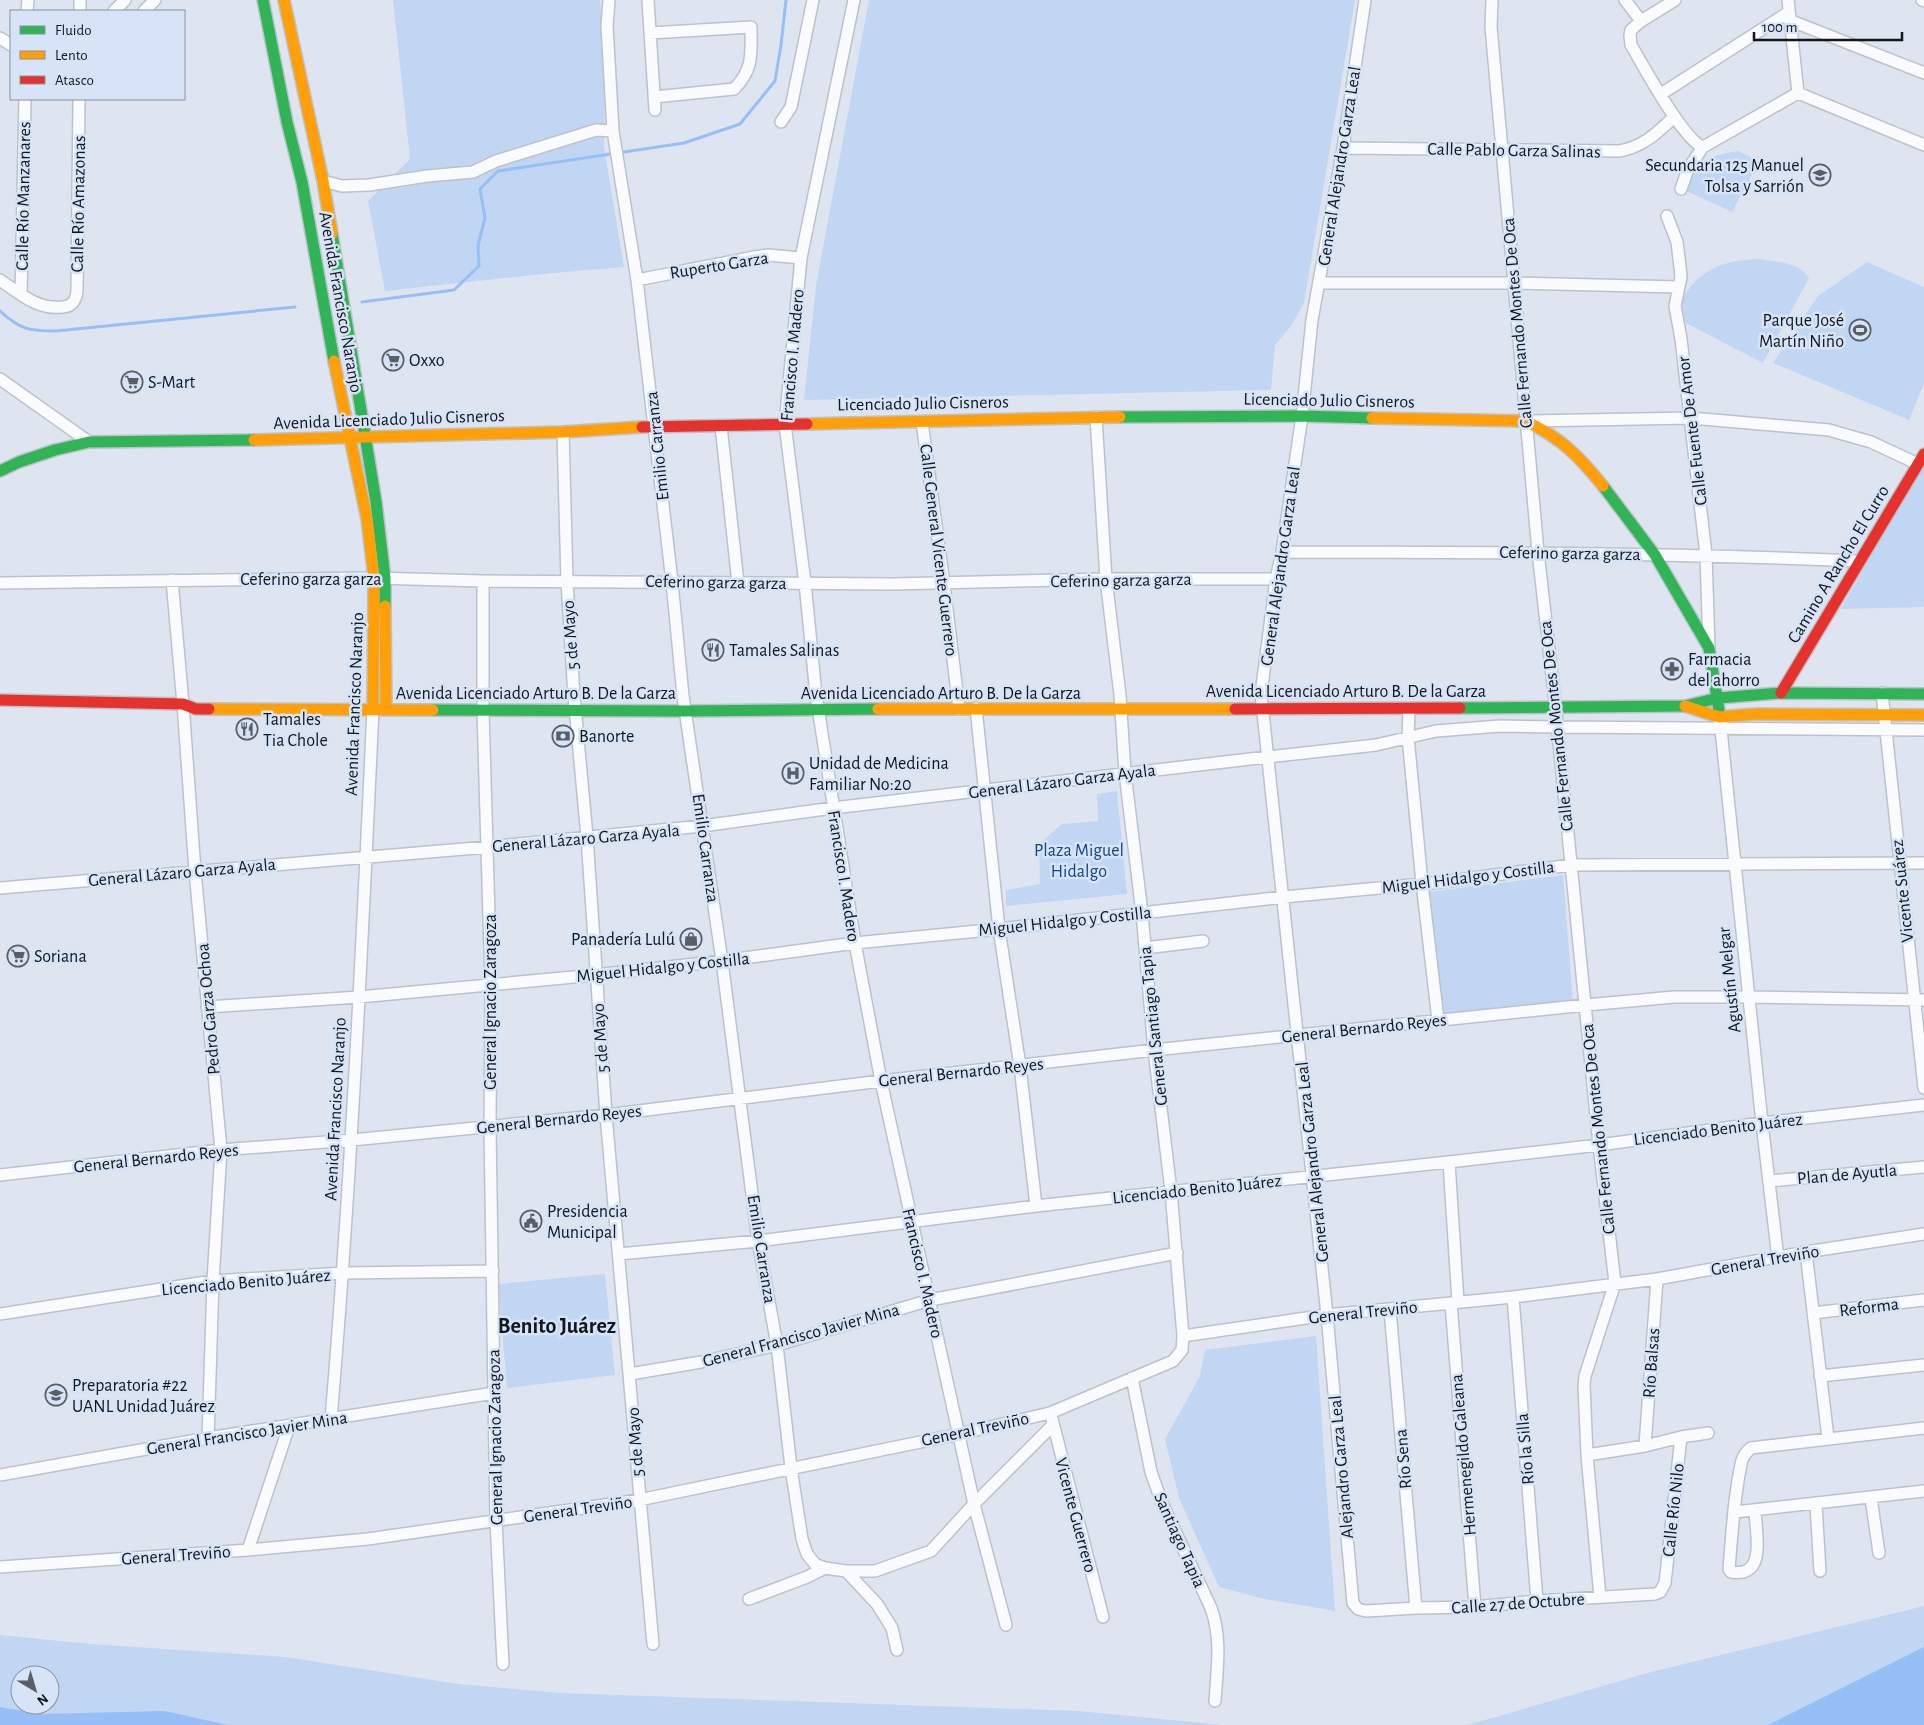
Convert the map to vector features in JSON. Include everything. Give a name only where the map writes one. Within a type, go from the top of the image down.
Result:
[{"type":"main road","name":"Avenida Francisco Naranjo","points":[[284,0],[323,182],[365,437],[380,578],[386,709]]},
{"type":"main road","name":"Avenida Francisco Naranjo","points":[[262,2],[302,182],[348,438],[380,578],[375,636],[373,710]]},
{"type":"main road","points":[[302,182],[323,182]]},
{"type":"main road","points":[[343,304],[337,320],[335,336],[330,343],[339,347],[355,373]]},
{"type":"main road","points":[[312,439],[324,433],[332,425],[339,410],[340,396]]},
{"type":"main road","name":"Licenciado Julio Cisneros","points":[[784,424],[1096,417],[1302,416],[1525,421],[1546,431],[1566,445],[1596,477],[1655,555],[1709,648],[1718,698]]},
{"type":"main road","name":"Avenida Licenciado Julio Cisneros","points":[[0,471],[19,462],[89,442],[312,439],[563,432],[655,426],[784,424]]},
{"type":"main road","points":[[370,474],[374,459],[380,449],[395,436]]},
{"type":"main road","name":"Camino A Rancho El Curro","points":[[1781,693],[1921,459]]},
{"type":"main road","name":"Avenida Licenciado Arturo B. De la Garza","points":[[127,714],[196,709],[818,711],[976,708],[1122,710],[1685,706],[1718,698],[1781,693],[1924,694]]},
{"type":"main road","name":"Agustín Melgar","points":[[1718,698],[1720,722]]},
{"type":"main road","name":"Avenida Licenciado Arturo B. De la Garza","points":[[0,700],[183,710]]},
{"type":"main road","name":"Avenida Licenciado Arturo B. De la Garza","points":[[1685,706],[1720,722],[1757,714],[1924,715]]},
{"type":"main road","points":[[1784,729],[1789,723],[1822,718],[1827,714]]},
{"type":"street","points":[[115,10],[126,0]]},
{"type":"street","points":[[145,10],[155,0]]},
{"type":"street","name":"Emilio Carranza","points":[[609,0],[607,26],[613,130],[637,280],[655,426],[685,711],[741,1097],[758,1241],[777,1345],[791,1468],[802,1539],[807,1554],[815,1564],[825,1568]]},
{"type":"street","points":[[648,0],[655,110]]},
{"type":"street","points":[[781,122],[791,107],[813,0]]},
{"type":"street","name":"Francisco I. Madero","points":[[854,0],[801,258],[784,424],[805,583],[818,711],[854,943],[911,1222],[930,1300],[974,1504],[1006,1625]]},
{"type":"street","name":"General Alejandro Garza Leal","points":[[1327,1315],[1299,1034],[1261,694],[1276,579],[1282,552],[1302,416],[1312,320],[1343,148],[1365,0]]},
{"type":"street","name":"Calle Fernando Montes De Oca","points":[[1492,0],[1491,27],[1525,421],[1599,1145],[1615,1283],[1585,1376],[1584,1394],[1587,1455],[1600,1597]]},
{"type":"street","points":[[1625,0],[1641,21]]},
{"type":"street","points":[[1675,0],[1641,21],[1630,32],[1631,45],[1674,117],[1696,144],[1703,147]]},
{"type":"street","points":[[1661,94],[1789,10]]},
{"type":"street","points":[[1789,10],[1924,73]]},
{"type":"street","points":[[1789,10],[1798,93]]},
{"type":"street","points":[[650,33],[751,27],[751,61],[744,80],[734,90],[654,97]]},
{"type":"street","points":[[1798,93],[1924,145]]},
{"type":"street","points":[[1681,189],[1688,169],[1703,147],[1798,93]]},
{"type":"street","name":"Calle Río Manzanares","points":[[21,294],[25,100]]},
{"type":"street","name":"Calle Río Amazonas","points":[[21,294],[33,302],[50,308],[68,306],[76,300],[79,100]]},
{"type":"street","name":"Calle Pablo Garza Salinas","points":[[1343,148],[1619,151],[1628,150],[1645,143],[1674,117]]},
{"type":"street","points":[[323,182],[342,186],[369,185],[427,176],[473,172],[496,161],[587,132],[613,130]]},
{"type":"street","name":"Calle Fuente De Amor","points":[[1667,216],[1677,242],[1681,277],[1674,306],[1681,339],[1706,555],[1709,648]]},
{"type":"street","name":"Ruperto Garza","points":[[637,280],[754,257],[801,258]]},
{"type":"street","points":[[0,280],[21,294]]},
{"type":"street","points":[[1319,283],[1513,283],[1679,286]]},
{"type":"street","points":[[0,379],[89,442]]},
{"type":"street","name":"General Santiago Tapia","points":[[1096,417],[1106,579],[1122,710],[1125,773],[1142,913],[1154,1050],[1171,1191],[1183,1336]]},
{"type":"street","points":[[1525,421],[1691,418],[1829,430],[1921,459]]},
{"type":"street","name":"Calle General Vicente Guerrero","points":[[922,422],[959,709]]},
{"type":"street","points":[[722,426],[738,583]]},
{"type":"street","name":"5 de Mayo","points":[[563,432],[567,581],[587,837],[595,975],[630,1374],[639,1500],[653,1644]]},
{"type":"street","name":"Ceferino garza garza","points":[[1282,552],[1538,552],[1706,555],[1859,561]]},
{"type":"street","name":"Ceferino garza garza","points":[[0,583],[380,578],[944,584],[1106,579],[1276,579]]},
{"type":"street","name":"Pedro Garza Ochoa","points":[[172,580],[195,871],[221,1150],[213,1281],[208,1438]]},
{"type":"street","name":"General Ignacio Zaragoza","points":[[483,580],[483,711],[491,985],[490,1126],[496,1521],[503,1664]]},
{"type":"street","name":"Vicente Suárez","points":[[1882,693],[1899,864],[1919,1000],[1924,1088]]},
{"type":"street","points":[[976,708],[999,929],[1020,1066],[1036,1206]]},
{"type":"street","points":[[1409,709],[1408,737],[1438,1020]]},
{"type":"street","name":"Avenida Francisco Naranjo","points":[[331,1420],[344,1273],[352,1140],[373,710]]},
{"type":"street","name":"General Lázaro Garza Ayala","points":[[0,888],[488,847],[702,826],[833,808],[1125,773],[1376,746],[1408,737],[1461,729],[1500,726],[1556,727],[1720,722],[1784,729],[1924,730]]},
{"type":"street","name":"Agustín Melgar","points":[[1720,722],[1778,1258]]},
{"type":"street","name":"Miguel Hidalgo y Costilla","points":[[207,1007],[359,997],[595,975],[722,961],[854,943],[1442,882],[1571,865],[1924,863]]},
{"type":"street","points":[[1145,948],[1203,941]]},
{"type":"street","name":"General Bernardo Reyes","points":[[0,1174],[221,1150],[352,1140],[606,1114],[1299,1034],[1674,997],[1749,996],[1919,1000]]},
{"type":"street","name":"Licenciado Benito Juárez","points":[[618,1254],[758,1241],[1036,1206],[1599,1145],[1762,1123],[1924,1105]]},
{"type":"street","name":"Hermenegildo Galeana","points":[[1449,1162],[1454,1302],[1475,1607]]},
{"type":"street","name":"Plan de Ayutla","points":[[1770,1181],[1924,1167]]},
{"type":"street","name":"General Treviño","points":[[0,1567],[248,1550],[368,1539],[639,1500],[959,1434],[1050,1412],[1173,1361],[1182,1350],[1183,1336],[1327,1315],[1513,1297],[1657,1279],[1806,1252],[1924,1234]]},
{"type":"street","name":"General Francisco Javier Mina","points":[[630,1374],[701,1362],[777,1345],[930,1300],[1177,1252]]},
{"type":"street","points":[[1806,1252],[1828,1438]]},
{"type":"street","name":"Licenciado Benito Juárez","points":[[0,1314],[213,1281],[344,1273],[493,1270]]},
{"type":"street","name":"Río Balsas","points":[[1645,1446],[1657,1279]]},
{"type":"street","name":"Río la Silla","points":[[1513,1297],[1537,1601]]},
{"type":"street","name":"Reforma","points":[[1813,1313],[1924,1300]]},
{"type":"street","name":"Río Sena","points":[[1390,1310],[1416,1608]]},
{"type":"street","name":"Alejandro Garza Leal","points":[[1327,1315],[1353,1603],[1358,1609],[1366,1611]]},
{"type":"street","points":[[1820,1376],[1924,1365]]},
{"type":"street","name":"Santiago Tapia","points":[[1132,1378],[1151,1472],[1162,1503],[1217,1624],[1215,1701]]},
{"type":"street","name":"General Francisco Javier Mina","points":[[0,1475],[208,1438],[494,1393]]},
{"type":"street","name":"Vicente Guerrero","points":[[1050,1412],[1103,1617]]},
{"type":"street","points":[[749,1599],[807,1578],[825,1568],[846,1571],[875,1571],[931,1551],[974,1504],[1053,1425]]},
{"type":"street","points":[[248,1550],[289,1426]]},
{"type":"street","points":[[1755,1511],[1757,1559],[1750,1569],[1733,1573],[1729,1569],[1734,1512],[1742,1459],[1751,1448],[1924,1428]]},
{"type":"street","points":[[1587,1455],[1645,1446],[1681,1437],[1708,1433]]},
{"type":"street","name":"Calle Río Nilo","points":[[1666,1583],[1681,1437]]},
{"type":"street","points":[[1734,1512],[1816,1505],[1924,1491]]},
{"type":"street","points":[[1872,1498],[1879,1553]]},
{"type":"street","points":[[1816,1505],[1820,1571]]},
{"type":"street","points":[[846,1571],[885,1615],[892,1628],[897,1650]]},
{"type":"street","name":"Calle 27 de Octubre","points":[[1366,1611],[1475,1607],[1537,1601],[1655,1594],[1662,1590],[1666,1583]]},
{"type":"green space","points":[[393,0],[600,0],[605,62],[604,147],[624,267],[385,291],[368,201],[410,159]]},
{"type":"green space","points":[[869,0],[1355,0],[1304,303],[1291,326],[1275,345],[1271,390],[804,400],[816,285]]},
{"type":"green space","points":[[1738,151],[1759,161],[1732,212],[1682,189],[1685,180],[1696,166],[1712,157]]},
{"type":"green space","points":[[1760,259],[1794,266],[1809,278],[1763,363],[1682,321],[1680,303],[1687,291],[1703,274],[1723,264]]},
{"type":"green space","name":"Parque José Martín Niño","points":[[1867,262],[1924,287],[1924,383],[1909,420],[1773,363],[1818,296]]},
{"type":"green space","points":[[1924,461],[1924,607],[1841,609]]},
{"type":"green space","name":"Plaza Miguel Hidalgo","points":[[1117,791],[1127,894],[1006,906],[1006,890],[1040,884],[1039,844],[1062,824],[1098,821],[1097,794]]},
{"type":"green space","points":[[1563,875],[1573,1003],[1442,1013],[1428,892]]},
{"type":"green space","points":[[605,1274],[615,1375],[507,1388],[498,1284]]},
{"type":"green space","points":[[1316,1336],[1335,1611],[1265,1599],[1219,1587],[1179,1498],[1165,1439],[1200,1376],[1205,1350]]},
{"type":"green space","points":[[1924,1606],[1924,1725],[1468,1725],[1651,1672]]},
{"type":"green space","points":[[0,1635],[91,1644],[286,1657],[458,1684],[560,1693],[1078,1711],[1223,1725],[0,1725]]},
{"type":"water","points":[[1924,1647],[1924,1725],[1768,1725]]},
{"type":"water","points":[[0,1707],[10,1709],[10,1715],[164,1711],[228,1725],[0,1725]]},
{"type":"waterway","points":[[362,302],[454,290],[479,266],[478,245],[485,218],[480,189],[498,171],[684,143],[740,124],[775,81],[786,0]]},
{"type":"waterway","points":[[0,311],[20,326],[39,331],[56,331],[295,307]]},
{"type":"traffic: fast","points":[[263,0],[287,122],[302,182],[334,361]]},
{"type":"traffic: fast","points":[[332,234],[376,502],[385,578],[385,606]]},
{"type":"traffic: fast","points":[[1120,417],[1302,416],[1372,418]]},
{"type":"traffic: fast","points":[[0,471],[19,462],[55,450],[89,442],[254,440]]},
{"type":"traffic: fast","points":[[1603,486],[1655,555],[1709,648],[1719,710]]},
{"type":"traffic: fast","points":[[1460,708],[1685,706],[1718,698],[1781,693],[1924,694]]},
{"type":"traffic: fast","points":[[433,710],[685,711],[878,709]]},
{"type":"traffic: slow","points":[[284,0],[323,181],[332,234]]},
{"type":"traffic: slow","points":[[334,361],[367,519],[374,578],[373,709]]},
{"type":"traffic: slow","points":[[807,424],[1120,417]]},
{"type":"traffic: slow","points":[[1372,418],[1525,421],[1549,434],[1568,448],[1586,465],[1603,486]]},
{"type":"traffic: slow","points":[[254,440],[563,432],[642,427]]},
{"type":"traffic: slow","points":[[385,606],[386,709]]},
{"type":"traffic: slow","points":[[1685,706],[1719,717],[1757,714],[1924,715]]},
{"type":"traffic: slow","points":[[209,709],[433,710]]},
{"type":"traffic: slow","points":[[878,709],[1235,709]]},
{"type":"traffic: jam","points":[[642,427],[807,424]]},
{"type":"traffic: jam","points":[[1781,693],[1924,454]]},
{"type":"traffic: jam","points":[[0,700],[183,704],[196,709],[209,709]]},
{"type":"traffic: jam","points":[[1235,709],[1460,708]]},
{"type":"place","name":"Secundaria 125 Manuel Tolsa y Sarrión","points":[[1820,175]]},
{"type":"place","name":"Parque José Martín Niño","points":[[1860,330]]},
{"type":"place","name":"Oxxo","points":[[393,360]]},
{"type":"place","name":"S-Mart","points":[[132,382]]},
{"type":"place","name":"Tamales Salinas","points":[[713,650]]},
{"type":"place","name":"Farmacia del ahorro","points":[[1672,669]]},
{"type":"place","name":"Tamales Tia Chole","points":[[247,729]]},
{"type":"place","name":"Banorte","points":[[563,736]]},
{"type":"place","name":"Unidad de Medicina Familiar No:20","points":[[793,773]]},
{"type":"place","name":"Panadería Lulú","points":[[691,939]]},
{"type":"place","name":"Soriana","points":[[18,956]]},
{"type":"place","name":"Presidencia Municipal","points":[[531,1221]]},
{"type":"place","name":"Preparatoria #22 UANL Unidad Juárez","points":[[56,1395]]},
{"type":"district","name":"Benito Juárez","points":[[557,1325]]}]
